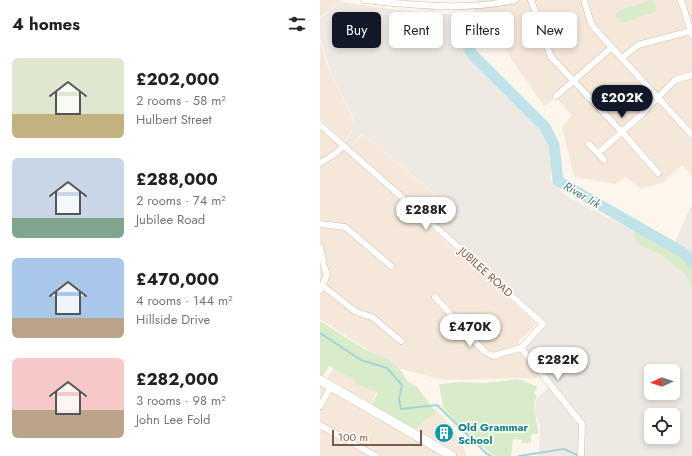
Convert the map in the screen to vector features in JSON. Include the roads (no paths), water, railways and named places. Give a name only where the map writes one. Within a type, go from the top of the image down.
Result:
[{"type":"street","points":[[364,0],[428,5],[475,6],[515,0]]},
{"type":"street","points":[[531,0],[549,53],[658,173]]},
{"type":"street","points":[[584,0],[593,26],[611,48],[622,58],[692,135]]},
{"type":"street","points":[[622,58],[638,45],[691,33],[681,0]]},
{"type":"street","points":[[556,96],[611,48]]},
{"type":"street","points":[[598,153],[641,115],[674,80],[692,75]]},
{"type":"street","name":"JUBILEE ROAD","points":[[320,125],[543,324],[521,348]]},
{"type":"street","points":[[589,144],[604,160]]},
{"type":"street","points":[[320,163],[336,153],[343,146]]},
{"type":"street","points":[[320,224],[345,227],[391,266]]},
{"type":"street","points":[[320,247],[322,266],[327,275],[321,288],[356,312],[372,317],[401,341]]},
{"type":"street","points":[[435,297],[484,351],[493,356],[521,348],[582,424],[581,454]]},
{"type":"street","points":[[320,380],[452,456]]},
{"type":"street","points":[[320,406],[331,387]]},
{"type":"street","points":[[320,425],[376,456]]},
{"type":"waterway","name":"River Irk","points":[[469,48],[475,57],[545,127],[554,145],[558,181],[682,252],[692,262]]},
{"type":"waterway","points":[[320,333],[361,360],[387,368],[402,385],[399,399],[401,409],[437,405],[487,454],[491,456]]},
{"type":"waterway","points":[[519,456],[564,449],[579,456]]},
{"type":"place","name":"Old Grammar School","points":[[444,433]]}]
